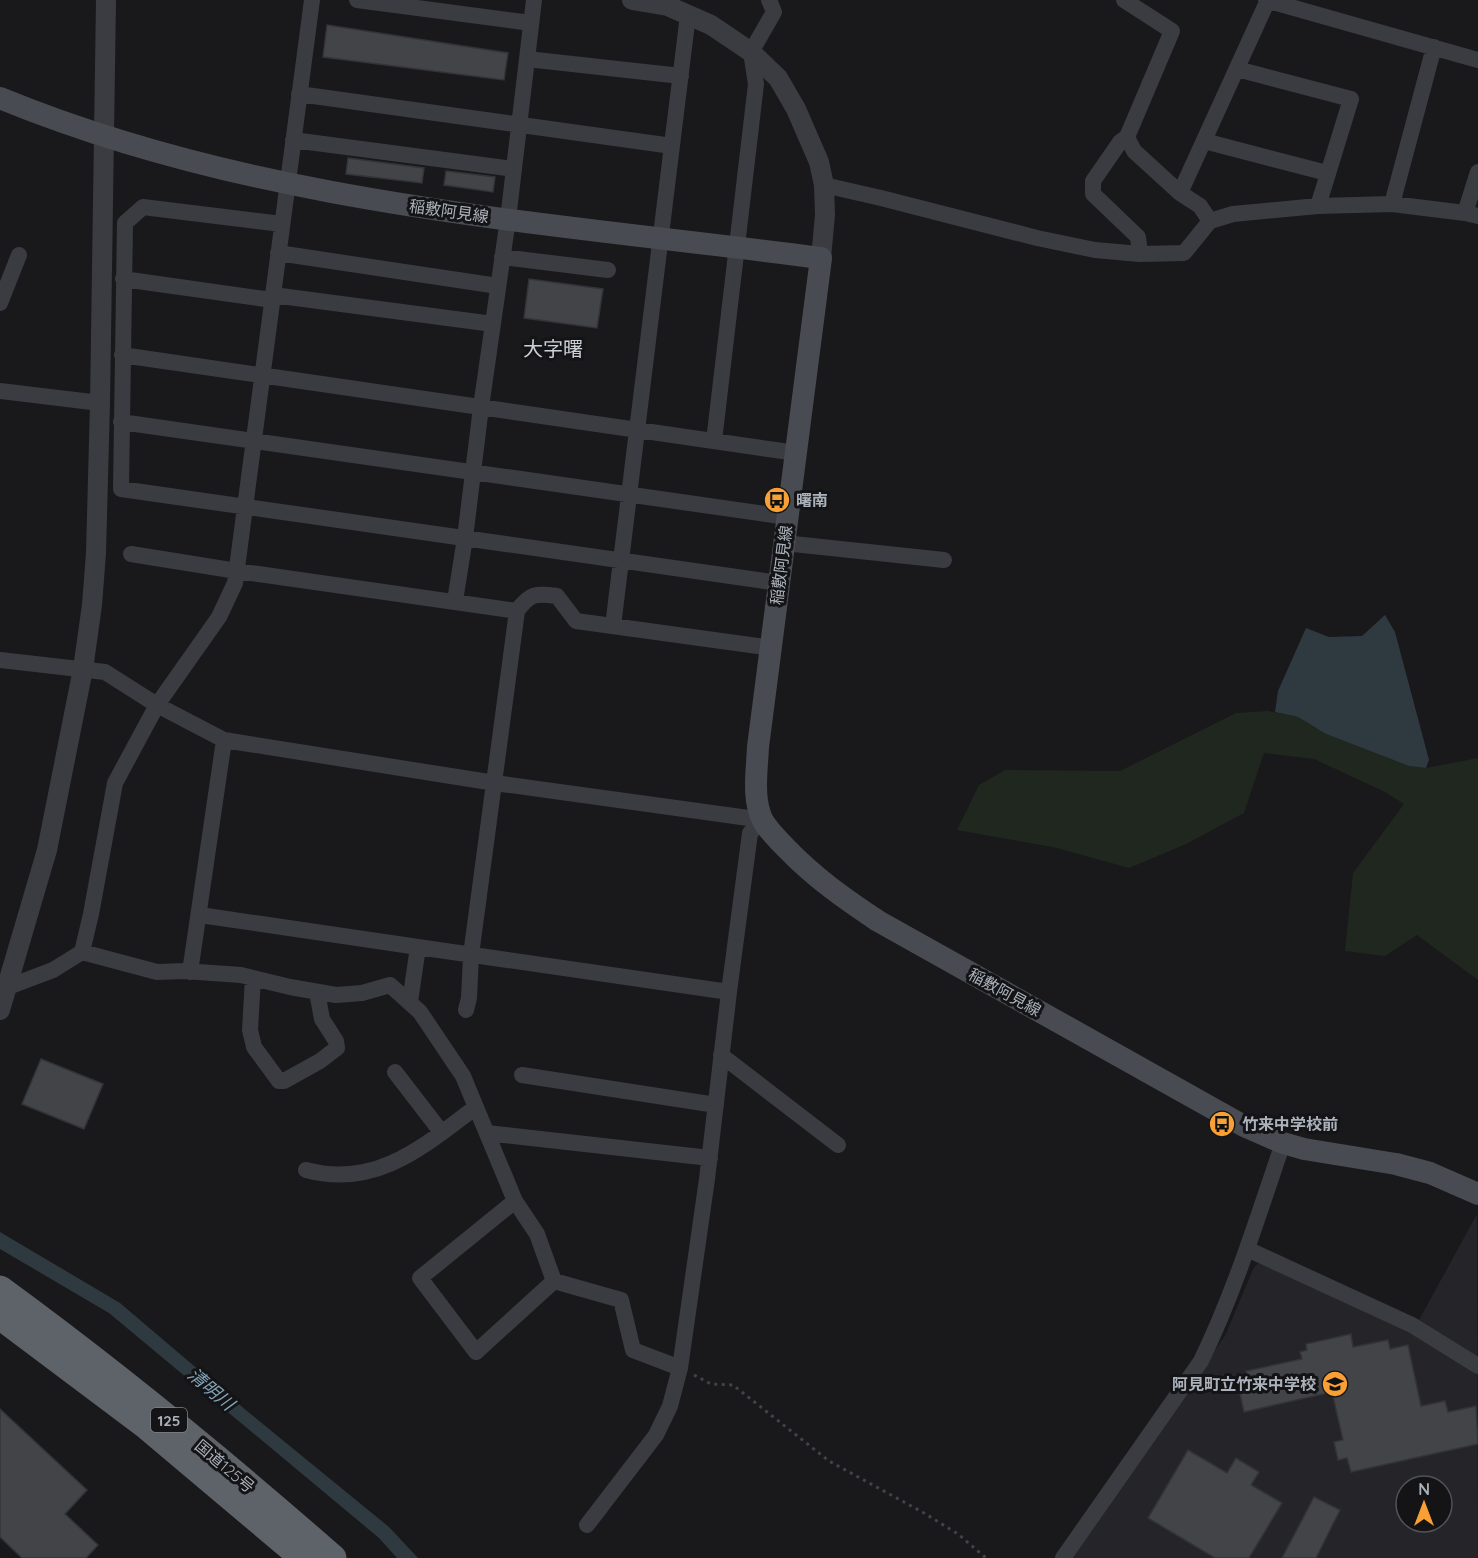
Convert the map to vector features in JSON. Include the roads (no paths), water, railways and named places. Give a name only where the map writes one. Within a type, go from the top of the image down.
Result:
[{"type":"highway","name":"国道125号","points":[[0,1289],[100,1363],[266,1499],[333,1558]]},
{"type":"highway","name":"国道125号","points":[[0,1317],[145,1425],[303,1558]]},
{"type":"main road","name":"稲敷阿見線","points":[[0,98],[51,119],[105,137],[288,184],[402,204],[508,219],[821,258],[758,747],[757,800],[763,820],[812,874],[878,921],[1234,1120],[1283,1143],[1395,1164],[1430,1173],[1478,1194]]},
{"type":"street","points":[[0,1010],[4,985],[47,850],[83,669],[92,605],[96,553],[100,403],[106,0]]},
{"type":"street","points":[[4,985],[53,970],[82,952],[115,783],[156,705],[219,617],[235,583],[312,0]]},
{"type":"street","points":[[357,0],[531,23]]},
{"type":"street","points":[[455,601],[508,219],[534,0]]},
{"type":"street","points":[[632,0],[668,6],[711,25],[751,52],[778,78],[796,109],[819,162],[824,185],[825,225],[821,258]]},
{"type":"street","points":[[714,441],[756,84],[751,52],[774,12],[769,0]]},
{"type":"street","points":[[1124,0],[1172,31],[1127,137],[1120,142],[1093,181],[1094,194],[1138,237],[1140,254]]},
{"type":"street","points":[[1180,193],[1268,0],[1478,60]]},
{"type":"street","points":[[613,626],[688,15]]},
{"type":"street","points":[[1392,204],[1434,47]]},
{"type":"street","points":[[527,59],[681,76]]},
{"type":"street","points":[[1237,69],[1351,99],[1318,206]]},
{"type":"street","points":[[299,94],[672,146]]},
{"type":"street","points":[[1127,137],[1134,152],[1180,193],[1200,206],[1210,221]]},
{"type":"street","points":[[293,140],[514,169]]},
{"type":"street","points":[[1204,141],[1327,173]]},
{"type":"street","points":[[824,185],[1037,238],[1095,250],[1140,254],[1184,253],[1210,221],[1233,214],[1318,206],[1392,204],[1472,215],[1478,172]]},
{"type":"street","points":[[282,224],[143,207],[125,223],[121,489],[779,583]]},
{"type":"street","points":[[278,253],[498,286]]},
{"type":"street","points":[[0,303],[20,255]]},
{"type":"street","points":[[502,257],[608,270]]},
{"type":"street","points":[[123,279],[493,324]]},
{"type":"street","points":[[122,355],[796,453]]},
{"type":"street","points":[[0,391],[100,403]]},
{"type":"street","points":[[121,422],[787,517]]},
{"type":"street","points":[[784,543],[944,560]]},
{"type":"street","points":[[131,554],[518,611]]},
{"type":"street","points":[[466,1010],[469,998],[471,955],[518,611],[526,598],[540,594],[557,596],[576,621],[772,648]]},
{"type":"street","points":[[0,660],[105,672],[156,705],[224,740],[495,783],[763,820]]},
{"type":"street","points":[[190,972],[224,740]]},
{"type":"street","points":[[587,1525],[656,1435],[670,1406],[680,1368],[710,1158],[750,833],[763,820]]},
{"type":"street","points":[[200,915],[729,992]]},
{"type":"street","points":[[410,1002],[418,947]]},
{"type":"street","points":[[82,952],[157,972],[242,975],[336,995],[362,993],[390,985],[420,1012],[464,1076],[515,1202],[537,1234],[554,1281]]},
{"type":"street","points":[[253,978],[250,1030],[254,1047],[279,1081],[284,1081],[311,1066],[337,1048],[336,1041],[322,1018],[317,992]]},
{"type":"street","points":[[722,1055],[838,1145]]},
{"type":"street","points":[[395,1072],[442,1133]]},
{"type":"street","points":[[522,1075],[716,1105]]},
{"type":"street","points":[[306,1170],[323,1175],[343,1175],[377,1169],[405,1158],[476,1107]]},
{"type":"street","points":[[487,1133],[710,1158]]},
{"type":"street","points":[[1063,1558],[1201,1361],[1215,1332],[1247,1249],[1283,1143]]},
{"type":"street","points":[[515,1202],[420,1278],[476,1352],[554,1281]]},
{"type":"street","points":[[1247,1249],[1412,1324],[1478,1366]]},
{"type":"street","points":[[554,1281],[621,1300],[633,1350],[680,1368]]},
{"type":"water","points":[[1385,615],[1395,632],[1429,760],[1426,768],[1409,766],[1326,734],[1298,717],[1275,712],[1278,691],[1306,628],[1329,637],[1362,636]]},
{"type":"water","name":"清明川","points":[[0,1232],[120,1303],[389,1527],[418,1558],[397,1558],[379,1538],[109,1313],[0,1249]]},
{"type":"place","name":"曙南","points":[[777,500]]},
{"type":"place","name":"竹来中学校前","points":[[1222,1124]]},
{"type":"place","name":"阿見町立竹来中学校","points":[[1335,1384]]},
{"type":"district","name":"大字曙","points":[[553,348]]}]
